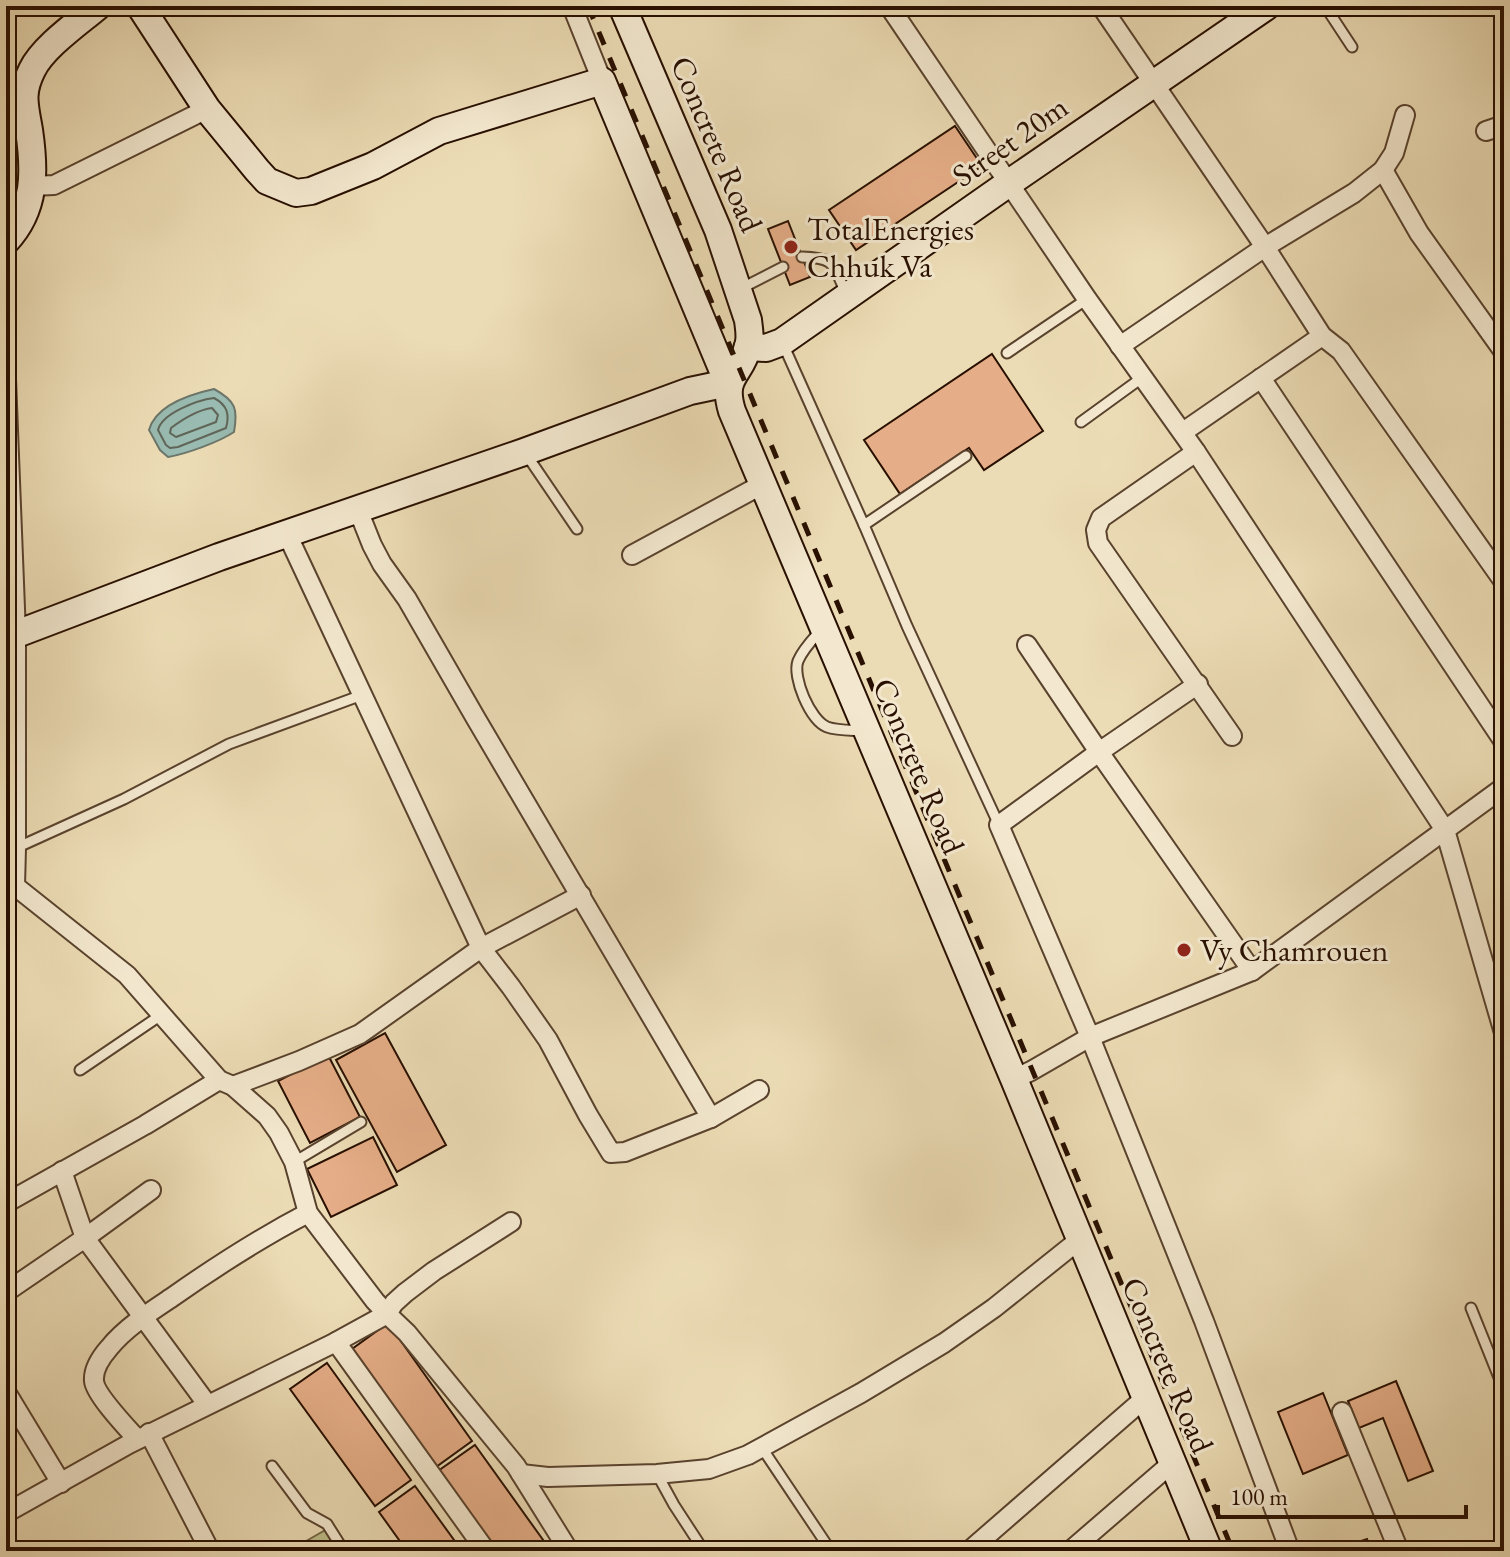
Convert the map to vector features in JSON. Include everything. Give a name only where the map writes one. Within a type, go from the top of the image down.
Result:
[{"type":"street","points":[[6,241],[21,222],[32,186],[32,153],[23,93],[32,68],[58,39],[98,6]]},
{"type":"street","points":[[140,6],[207,109],[267,181],[296,193],[311,191],[373,166],[439,131],[602,81],[572,6]]},
{"type":"street","name":"Concrete Road","points":[[622,6],[718,230],[748,320],[748,347]]},
{"type":"street","points":[[889,6],[1087,299],[1183,432],[1445,830],[1504,1033]]},
{"type":"street","points":[[1101,6],[1322,336],[1341,351],[1504,582]]},
{"type":"street","name":"Street 20m","points":[[748,347],[766,348],[782,342],[1267,6]]},
{"type":"street","name":"Concrete Road","points":[[602,81],[728,383],[732,411],[1014,1079],[1172,1463],[1204,1549]]},
{"type":"street","points":[[32,186],[54,185],[207,109]]},
{"type":"street","points":[[1120,346],[1265,247],[1354,193],[1383,170],[1394,153],[1405,115]]},
{"type":"street","points":[[1486,131],[1504,125]]},
{"type":"street","points":[[1383,170],[1419,233],[1504,352]]},
{"type":"street","points":[[1183,432],[1322,336]]},
{"type":"street","points":[[11,636],[204,562],[524,452],[690,391],[728,383],[748,347]]},
{"type":"street","points":[[1261,378],[1504,742]]},
{"type":"street","points":[[6,379],[16,848],[10,886],[127,975],[226,1083],[267,1116],[294,1162],[308,1213],[387,1314],[407,1333],[521,1474],[569,1551]]},
{"type":"street","points":[[1196,452],[1101,518],[1096,530],[1098,543],[1232,736]]},
{"type":"street","points":[[632,555],[763,484]]},
{"type":"street","points":[[358,510],[382,564],[407,599],[711,1118]]},
{"type":"street","points":[[287,534],[481,948],[548,1040],[611,1153],[625,1152],[711,1118],[759,1090]]},
{"type":"street","points":[[1027,645],[1252,971]]},
{"type":"street","points":[[1198,684],[999,825],[1090,1037],[1204,1321],[1290,1551]]},
{"type":"street","points":[[1014,1079],[1090,1037],[1252,971],[1504,787]]},
{"type":"street","points":[[6,1203],[226,1083],[299,1061],[360,1034],[481,948],[581,895]]},
{"type":"street","points":[[62,1171],[85,1238],[207,1404]]},
{"type":"street","points":[[6,1292],[151,1190]]},
{"type":"street","points":[[210,1551],[143,1436],[101,1396],[93,1382],[96,1368],[109,1347],[142,1318],[275,1230],[308,1213]]},
{"type":"street","points":[[6,1513],[143,1436],[387,1314],[394,1303],[434,1271],[511,1222]]},
{"type":"street","points":[[521,1474],[548,1477],[657,1474],[709,1469],[748,1455],[944,1343],[994,1308],[1079,1240]]},
{"type":"street","points":[[336,1342],[486,1551]]},
{"type":"street","points":[[6,1392],[13,1420],[61,1483]]},
{"type":"street","points":[[969,1551],[1145,1398]]},
{"type":"street","points":[[1342,1412],[1399,1551]]},
{"type":"street","points":[[1070,1551],[1172,1463]]},
{"type":"lane","points":[[1325,6],[1352,47]]},
{"type":"lane","points":[[802,257],[830,262],[847,296]]},
{"type":"lane","points":[[739,289],[783,267]]},
{"type":"lane","points":[[1007,353],[1087,299]]},
{"type":"lane","points":[[782,342],[999,825]]},
{"type":"lane","points":[[1081,422],[1143,377]]},
{"type":"lane","points":[[524,452],[577,529]]},
{"type":"lane","points":[[864,525],[966,456]]},
{"type":"lane","points":[[823,627],[796,664],[799,684],[810,710],[822,725],[867,731]]},
{"type":"lane","points":[[16,848],[124,799],[229,744],[362,695]]},
{"type":"lane","points":[[80,1070],[161,1015]]},
{"type":"lane","points":[[294,1162],[361,1122]]},
{"type":"lane","points":[[1471,1308],[1504,1390]]},
{"type":"lane","points":[[762,1448],[831,1551]]},
{"type":"lane","points":[[272,1466],[307,1513],[327,1524],[344,1551]]},
{"type":"lane","points":[[657,1474],[704,1551]]},
{"type":"green space","points":[[327,1529],[340,1551],[289,1551]]},
{"type":"water","points":[[214,389],[234,406],[234,432],[202,447],[168,457],[160,450],[149,430],[153,421],[176,402]]},
{"type":"building","points":[[955,126],[982,166],[856,250],[829,210]]},
{"type":"building","points":[[788,221],[810,277],[790,285],[768,229]]},
{"type":"building","points":[[992,354],[1043,431],[984,470],[969,448],[900,494],[864,440]]},
{"type":"building","points":[[385,1033],[446,1145],[397,1172],[336,1060]]},
{"type":"building","points":[[328,1055],[360,1117],[310,1143],[278,1081]]},
{"type":"building","points":[[373,1137],[397,1185],[331,1217],[307,1169]]},
{"type":"building","points":[[388,1323],[472,1441],[436,1467],[352,1349]]},
{"type":"building","points":[[327,1363],[411,1480],[375,1506],[290,1389]]},
{"type":"building","points":[[1396,1381],[1433,1471],[1408,1481],[1383,1418],[1359,1428],[1348,1401]]},
{"type":"building","points":[[1323,1393],[1348,1455],[1303,1474],[1278,1412]]},
{"type":"building","points":[[475,1445],[551,1551],[496,1551],[438,1471]]},
{"type":"building","points":[[415,1486],[462,1551],[407,1551],[379,1512]]},
{"type":"building","points":[[1367,1539],[1371,1551],[1337,1549]]},
{"type":"railway","points":[[588,6],[1233,1551]]},
{"type":"place","name":"TotalEnergies Chhuk Va","points":[[791,247]]},
{"type":"place","name":"Vy Chamrouen","points":[[1184,950]]}]
